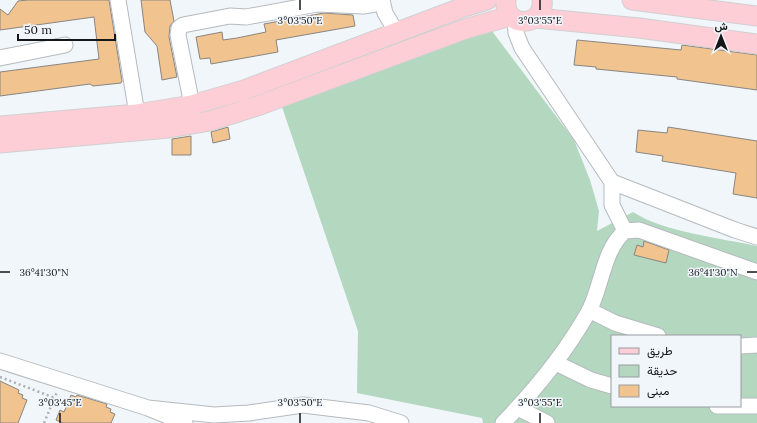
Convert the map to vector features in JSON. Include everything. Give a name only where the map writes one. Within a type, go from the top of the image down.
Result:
[{"type":"main road","points":[[0,126],[137,114],[192,105],[244,90],[461,8],[487,0]]},
{"type":"main road","points":[[536,18],[542,9],[542,0]]},
{"type":"main road","points":[[632,0],[685,3],[757,16]]},
{"type":"main road","points":[[0,143],[169,128],[210,121],[260,105],[510,12],[522,22],[536,18],[639,28],[757,44]]},
{"type":"street","points":[[118,0],[137,114]]},
{"type":"street","points":[[192,105],[178,35],[179,28],[183,25],[230,16],[246,17],[317,4],[363,6],[382,1],[385,12],[397,33]]},
{"type":"street","points":[[510,12],[522,48],[612,182],[612,205],[625,231]]},
{"type":"street","points":[[0,58],[65,45]]},
{"type":"street","points":[[612,182],[735,230],[757,237]]},
{"type":"street","points":[[503,423],[518,408],[556,362],[589,310],[617,238],[625,231],[639,230],[757,272],[757,279]]},
{"type":"street","points":[[589,310],[615,323],[655,335]]},
{"type":"street","points":[[741,346],[757,345]]},
{"type":"street","points":[[0,361],[148,408],[185,423]]},
{"type":"street","points":[[556,362],[591,380],[611,386]]},
{"type":"street","points":[[148,408],[214,415],[249,413],[303,405],[369,413],[401,423]]},
{"type":"street","points":[[741,406],[757,406]]},
{"type":"street","points":[[518,408],[547,423]]},
{"type":"path","points":[[0,377],[55,398]]},
{"type":"path","points":[[44,423],[62,381]]},
{"type":"green space","points":[[489,27],[574,140],[590,180],[599,211],[597,231],[633,212],[660,225],[693,234],[757,246],[757,423],[483,423],[482,418],[357,393],[358,331],[281,104]]},
{"type":"building","points":[[109,0],[122,81],[121,83],[93,86],[90,84],[0,96],[0,72],[99,59],[94,17],[0,30],[0,9],[8,15],[18,1]]},
{"type":"building","points":[[141,0],[170,0],[174,21],[170,26],[169,37],[177,77],[162,80],[157,46],[145,32]]},
{"type":"building","points":[[324,13],[353,15],[355,26],[276,40],[278,52],[211,64],[210,58],[200,59],[196,37],[222,32],[223,40],[237,38],[266,32],[264,24]]},
{"type":"building","points":[[577,40],[681,50],[682,45],[757,55],[757,90],[677,79],[677,77],[596,69],[596,67],[574,65]]},
{"type":"building","points":[[228,127],[230,139],[213,143],[211,132]]},
{"type":"building","points":[[668,127],[757,141],[757,198],[733,194],[736,173],[662,161],[663,156],[636,152],[638,130],[667,133]]},
{"type":"building","points":[[191,136],[191,155],[172,155],[172,139]]},
{"type":"building","points":[[644,241],[669,250],[666,263],[634,255],[637,245],[643,247]]},
{"type":"building","points":[[0,381],[19,390],[18,393],[23,395],[22,398],[27,400],[18,423],[0,423]]},
{"type":"building","points":[[71,395],[76,397],[77,395],[107,404],[106,407],[111,409],[110,412],[115,414],[111,423],[63,423],[56,420],[60,410],[64,412]]}]
